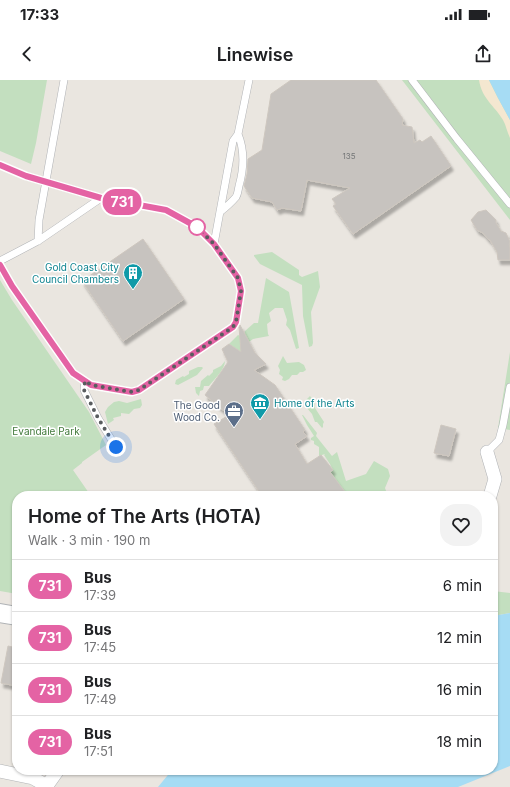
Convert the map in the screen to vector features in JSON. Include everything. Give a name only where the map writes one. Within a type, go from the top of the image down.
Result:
[{"type":"street","points":[[487,452],[495,479],[491,491]]},
{"type":"street","points":[[0,613],[12,615]]},
{"type":"street","points":[[0,771],[12,774]]},
{"type":"street","points":[[19,775],[33,778],[46,786],[54,775]]},
{"type":"lane","points":[[38,241],[39,220],[64,80]]},
{"type":"lane","points":[[214,244],[233,141],[238,134],[248,83],[256,80]]},
{"type":"lane","points":[[412,80],[457,139],[510,204]]},
{"type":"lane","points":[[220,212],[237,196],[244,162],[238,134]]},
{"type":"lane","points":[[0,165],[26,176],[101,198],[166,210],[197,227],[214,244],[238,278],[241,291],[236,322],[233,327],[139,390],[132,392],[91,385],[73,373],[12,286],[0,265]]},
{"type":"lane","points":[[0,262],[38,241],[101,198]]},
{"type":"lane","points":[[85,381],[84,390],[98,418],[116,447]]},
{"type":"lane","points":[[487,452],[499,440],[510,387]]},
{"type":"green space","points":[[0,80],[47,80],[31,164],[0,151]]},
{"type":"green space","points":[[402,80],[510,80],[510,220]]},
{"type":"green space","points":[[272,252],[299,270],[299,275],[302,277],[318,271],[320,287],[311,312],[312,346],[309,347],[303,316],[302,285],[260,264],[254,256]]},
{"type":"green space","points":[[266,278],[289,292],[299,348],[296,349],[290,330],[286,325],[287,320],[283,308],[275,308],[269,313],[271,321],[267,324],[269,336],[253,339],[249,342],[240,337],[241,352],[229,344],[238,335],[244,335],[245,331],[254,323],[258,323]]},
{"type":"green space","name":"Evandale Park","points":[[0,280],[12,300],[89,412],[106,445],[73,470],[88,491],[12,491],[12,593],[0,591]]},
{"type":"green space","points":[[510,352],[510,430],[498,428]]},
{"type":"green space","points":[[283,356],[287,363],[299,362],[304,365],[306,370],[297,375],[292,375],[285,381],[282,380],[283,377],[279,374],[280,370],[278,366]]},
{"type":"green space","points":[[225,361],[225,364],[219,374],[209,386],[204,386],[203,390],[200,391],[199,396],[196,393],[195,387],[200,387],[201,381],[208,375],[209,376],[213,370],[221,366]]},
{"type":"green space","points":[[198,367],[203,368],[197,375],[178,385],[175,384],[176,380],[183,376],[184,377],[189,374],[189,371]]},
{"type":"green space","points":[[310,396],[315,403],[315,408],[324,422],[322,428],[317,422],[315,422],[312,414],[307,408],[308,406],[305,401]]},
{"type":"green space","points":[[141,399],[142,405],[140,408],[134,409],[129,414],[121,413],[121,416],[113,418],[114,420],[108,424],[105,412],[114,402],[119,401],[127,403]]},
{"type":"green space","points":[[302,415],[317,433],[316,436],[332,456],[337,452],[346,481],[366,474],[374,461],[388,469],[390,476],[385,488],[386,491],[344,491],[330,472],[333,470],[324,455],[325,454],[319,456],[319,447],[314,444],[314,441],[311,440],[314,436]]},
{"type":"green space","points":[[498,592],[510,593],[510,613],[498,615]]},
{"type":"sand","points":[[479,80],[489,80],[510,120],[510,138],[503,120],[483,92]]},
{"type":"water","points":[[489,80],[510,80],[510,120],[498,98]]},
{"type":"water","points":[[510,613],[510,766],[498,771],[498,615]]},
{"type":"water","points":[[168,775],[488,775],[458,787],[158,787]]},
{"type":"building","points":[[291,80],[376,80],[403,119],[402,125],[412,127],[414,143],[420,140],[422,142],[431,136],[451,166],[353,234],[333,206],[336,204],[332,199],[350,188],[307,180],[301,211],[282,208],[277,210],[272,202],[252,198],[244,186],[247,174],[248,159],[262,150],[271,94]]},
{"type":"building","points":[[486,210],[496,220],[496,223],[501,231],[506,233],[510,242],[510,260],[498,260],[497,252],[490,240],[483,233],[477,230],[471,220],[478,212]]},
{"type":"building","name":"Gold Coast City Council Chambers","points":[[143,239],[184,299],[123,341],[82,281]]},
{"type":"building","name":"Home of the Arts","points":[[240,325],[255,353],[266,364],[254,370],[275,385],[305,430],[303,432],[307,436],[295,444],[307,464],[321,455],[333,470],[330,472],[344,491],[259,491],[214,424],[229,415],[205,395],[228,362],[222,349],[229,344],[241,352]]},
{"type":"building","points":[[441,425],[456,429],[449,456],[434,453]]},
{"type":"building","points":[[8,646],[12,647],[12,685],[1,683]]},
{"type":"bus line","name":"731","points":[[0,165],[26,176],[101,198],[166,210],[197,227],[214,244],[238,278],[241,291],[236,322],[233,327],[139,390],[132,392],[91,385],[73,373],[12,286],[6,273],[0,265]]},
{"type":"place","name":"Gold Coast City Council Chambers","points":[[133,290]]},
{"type":"place","name":"Home of the Arts","points":[[260,420]]},
{"type":"place","name":"The Good Wood Co.","points":[[234,428]]},
{"type":"route","points":[[116,447],[98,418],[84,390],[85,381],[91,385],[132,392],[139,390],[233,327],[236,322],[241,291],[238,278],[214,244],[197,227]]}]
